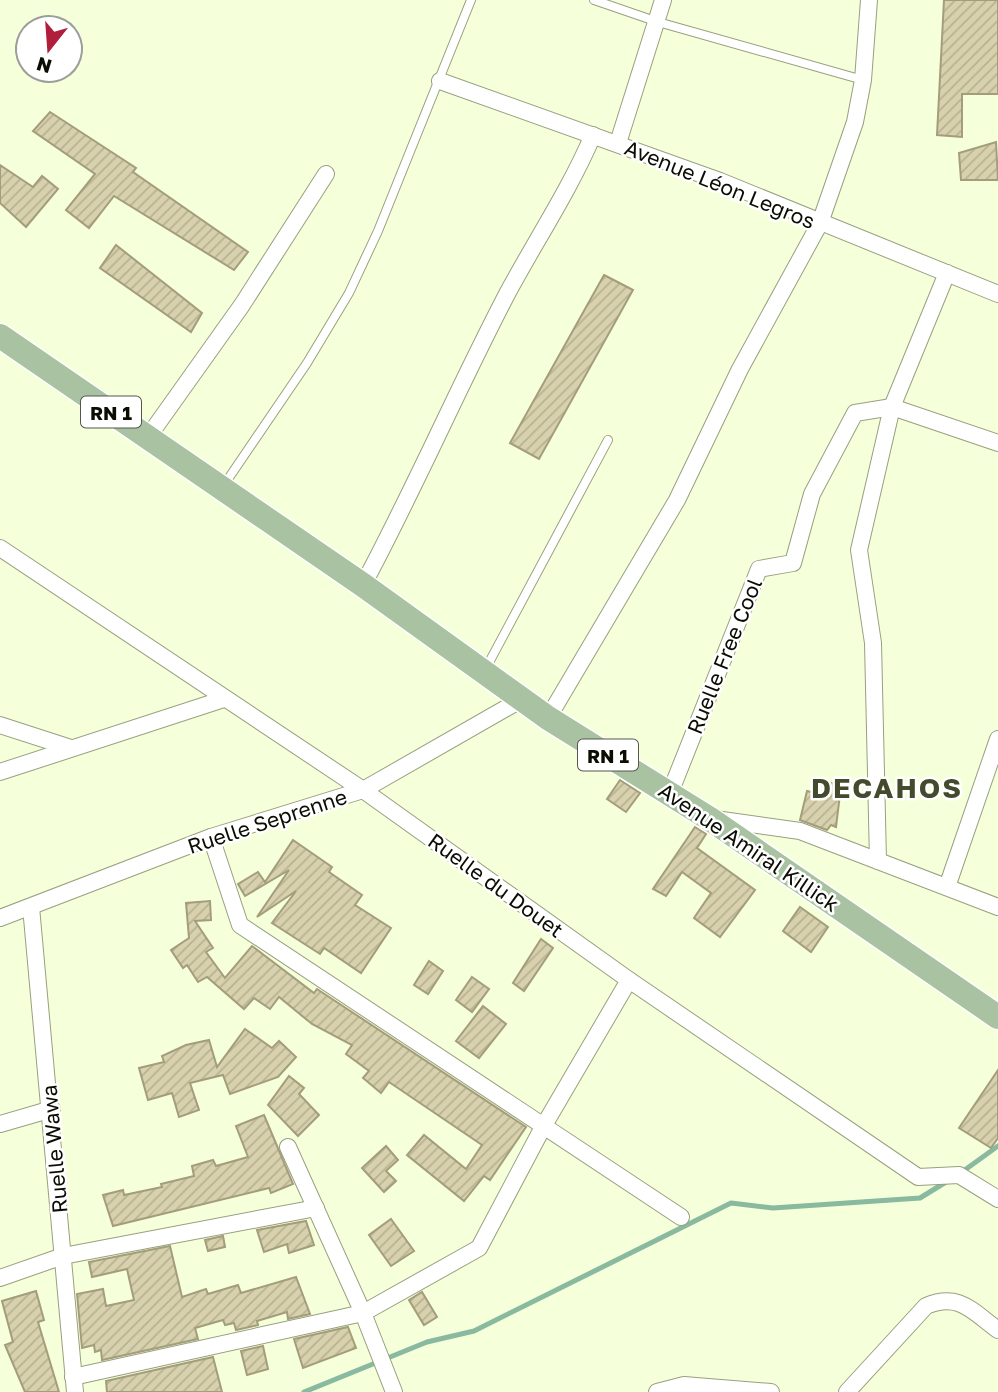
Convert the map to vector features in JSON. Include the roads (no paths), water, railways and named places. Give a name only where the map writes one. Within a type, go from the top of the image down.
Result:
[{"type":"main road","name":"RN 1","points":[[0,336],[222,488]]},
{"type":"main road","name":"Avenue Amiral Killick","points":[[222,488],[548,718],[710,819],[998,1017]]},
{"type":"street","points":[[618,143],[663,0]]},
{"type":"street","points":[[548,718],[677,500],[740,369],[820,223],[855,122],[863,80],[869,0]]},
{"type":"street","name":"Avenue Léon Legros","points":[[440,81],[720,181],[998,293]]},
{"type":"street","points":[[363,585],[411,495],[508,293],[564,198],[593,135]]},
{"type":"street","points":[[148,437],[242,305],[327,174]]},
{"type":"street","points":[[878,861],[873,643],[859,550],[892,407],[947,273]]},
{"type":"street","name":"Ruelle Free Cool","points":[[670,793],[759,569],[793,563],[811,495],[855,413],[892,407],[998,443]]},
{"type":"street","name":"Ruelle du Douet","points":[[0,548],[363,790],[629,980],[919,1177],[959,1175],[998,1199]]},
{"type":"street","points":[[0,772],[224,699]]},
{"type":"street","name":"Ruelle Seprenne","points":[[0,918],[211,837],[363,790],[522,699]]},
{"type":"street","points":[[0,725],[71,748]]},
{"type":"street","points":[[947,887],[998,739]]},
{"type":"street","points":[[710,819],[800,831],[998,907]]},
{"type":"street","points":[[211,837],[240,925],[681,1217]]},
{"type":"street","name":"Ruelle Wawa","points":[[31,907],[52,1109],[74,1385]]},
{"type":"street","points":[[74,1385],[363,1313],[479,1248],[543,1127],[629,980]]},
{"type":"street","points":[[0,1124],[52,1109]]},
{"type":"street","points":[[288,1147],[363,1313],[391,1386]]},
{"type":"street","points":[[0,1278],[63,1256],[316,1208]]},
{"type":"street","points":[[847,1392],[926,1306],[943,1299],[959,1302],[998,1330]]},
{"type":"street","points":[[657,1392],[684,1385],[771,1392]]},
{"type":"lane","points":[[222,488],[307,363],[349,293],[440,81],[471,0]]},
{"type":"lane","points":[[594,0],[657,22],[863,80]]},
{"type":"lane","points":[[484,672],[608,440]]},
{"type":"waterway","points":[[962,1172],[998,1146]]},
{"type":"waterway","points":[[304,1392],[427,1342],[474,1331],[731,1203],[773,1208],[920,1198],[946,1182]]},
{"type":"district","name":"DECAHOS","points":[[887,787]]}]
